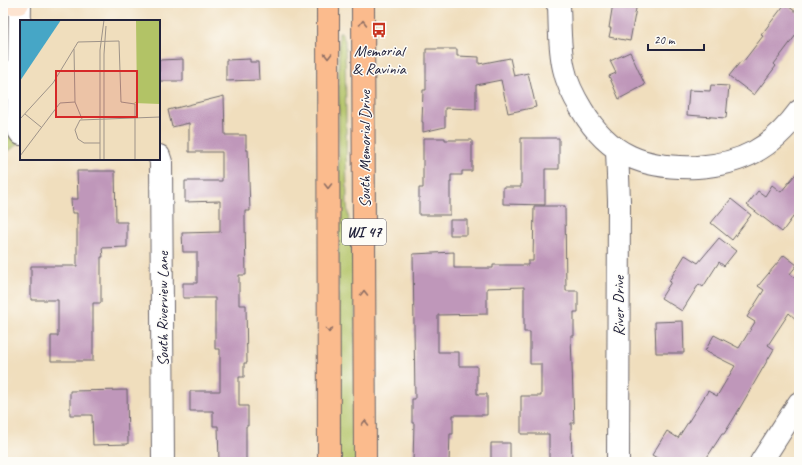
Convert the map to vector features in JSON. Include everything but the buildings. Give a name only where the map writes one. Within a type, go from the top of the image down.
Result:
[{"type":"main road","name":"WI 47","points":[[328,3],[329,462]]},
{"type":"main road","name":"South Memorial Drive","points":[[363,3],[365,462]]},
{"type":"street","points":[[3,3],[19,3],[18,121],[20,132]]},
{"type":"street","points":[[558,3],[560,6],[560,44],[564,69],[569,86],[577,102],[595,130],[606,142],[617,150],[639,160],[675,168],[712,166],[731,162],[760,148],[774,138],[787,127],[799,111]]},
{"type":"street","name":"River Drive","points":[[617,150],[619,201],[618,462]]},
{"type":"street","name":"South Riverview Lane","points":[[160,160],[163,462]]},
{"type":"street","points":[[761,462],[799,403]]},
{"type":"green space","points":[[339,32],[341,32],[345,41],[347,204],[355,278],[356,462],[338,462]]},
{"type":"green space","points":[[3,130],[19,131],[20,143],[3,155]]},
{"type":"place","name":"Memorial & Ravinia","points":[[379,30]]}]
